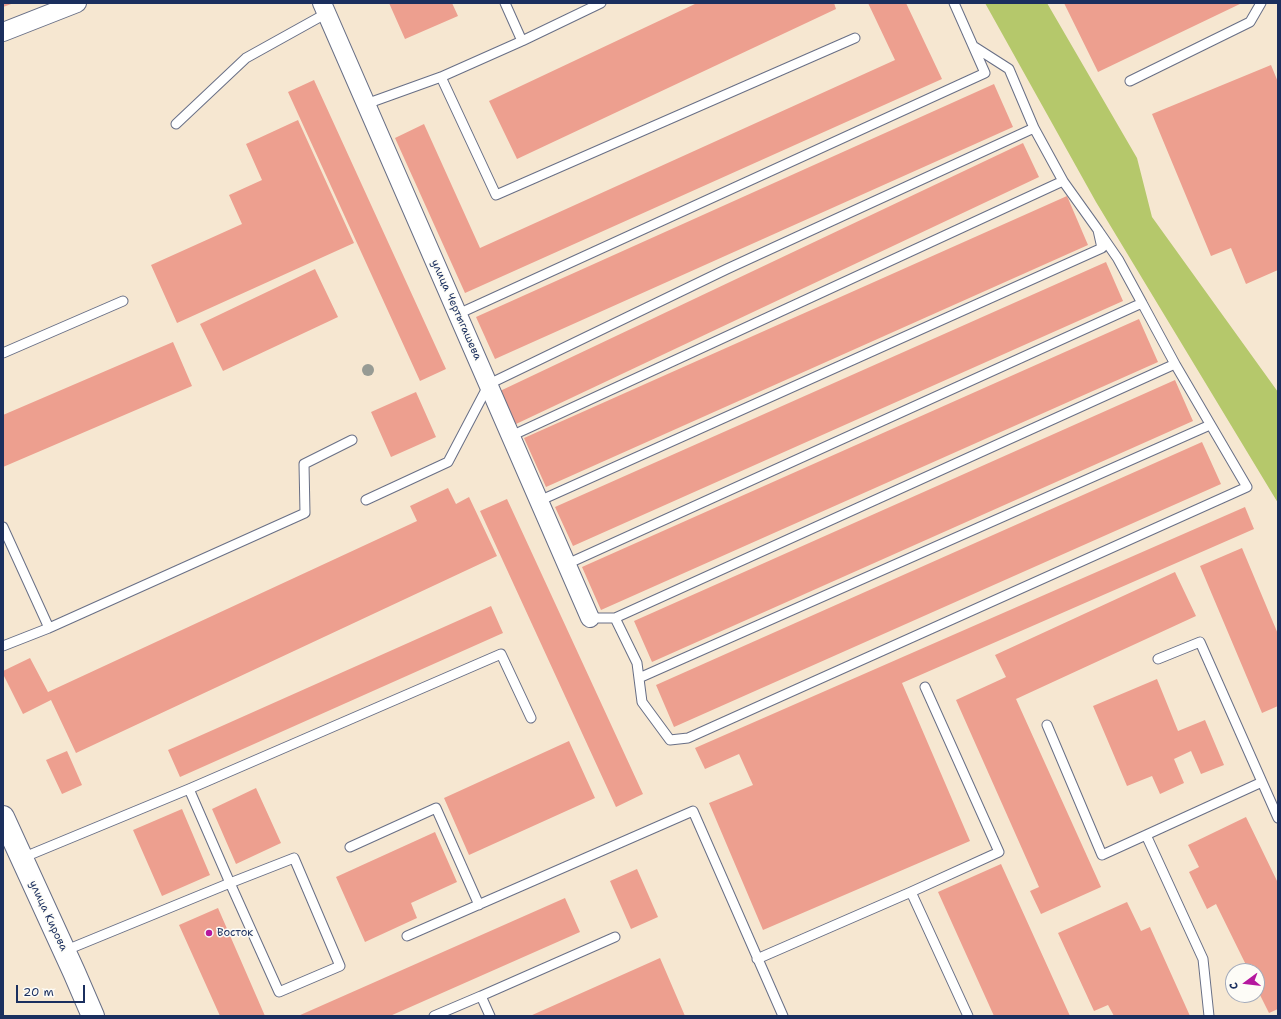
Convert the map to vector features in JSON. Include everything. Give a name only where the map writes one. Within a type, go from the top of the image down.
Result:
[{"type":"main road","name":"улица Кирова","points":[[3,818],[93,1016]]},
{"type":"street","points":[[3,32],[77,3]]},
{"type":"street","name":"улица Чертыгашева","points":[[324,8],[590,618]]},
{"type":"lane","points":[[505,3],[522,41]]},
{"type":"lane","points":[[366,104],[441,77],[522,41],[601,3]]},
{"type":"lane","points":[[458,314],[985,72],[954,3]]},
{"type":"lane","points":[[1130,81],[1250,22],[1261,3]]},
{"type":"lane","points":[[176,124],[246,58],[324,8]]},
{"type":"lane","points":[[441,77],[496,195],[855,38]]},
{"type":"lane","points":[[615,618],[637,663],[642,702],[670,740],[688,738],[1247,487],[1175,364],[1118,259],[1063,181],[1034,128],[1009,69],[973,46]]},
{"type":"lane","points":[[366,500],[448,462],[488,384],[727,269],[1034,128]]},
{"type":"lane","points":[[511,436],[1063,181]]},
{"type":"lane","points":[[540,501],[1102,248],[1098,230]]},
{"type":"lane","points":[[3,353],[123,301]]},
{"type":"lane","points":[[567,564],[1142,303]]},
{"type":"lane","points":[[590,618],[615,618],[1175,364]]},
{"type":"lane","points":[[639,678],[1210,424]]},
{"type":"lane","points":[[3,646],[49,628],[305,513],[304,464],[352,440]]},
{"type":"lane","points":[[3,527],[49,628]]},
{"type":"lane","points":[[1158,659],[1200,642],[1278,818]]},
{"type":"lane","points":[[22,858],[188,789],[501,654],[531,718]]},
{"type":"lane","points":[[758,959],[999,852],[926,687]]},
{"type":"lane","points":[[1047,725],[1102,855],[1262,782]]},
{"type":"lane","points":[[64,951],[230,883],[294,858],[340,966],[279,992],[230,883],[188,789]]},
{"type":"lane","points":[[350,847],[436,808],[479,905]]},
{"type":"lane","points":[[408,936],[693,811],[783,1016]]},
{"type":"lane","points":[[1146,835],[1203,959],[1210,1016]]},
{"type":"lane","points":[[911,892],[968,1016]]},
{"type":"lane","points":[[434,1016],[615,937]]},
{"type":"lane","points":[[481,996],[490,1016]]},
{"type":"green space","points":[[985,3],[1047,3],[1137,158],[1152,217],[1278,392],[1278,503],[1096,202]]},
{"type":"building","points":[[3,3],[14,3],[3,7]]},
{"type":"building","points":[[389,3],[452,3],[458,16],[405,39]]},
{"type":"building","points":[[697,3],[834,3],[836,9],[517,159],[489,101]]},
{"type":"building","points":[[868,3],[906,3],[942,79],[465,293],[395,138],[424,124],[480,248],[895,60]]},
{"type":"building","points":[[1064,3],[1242,3],[1098,72]]},
{"type":"building","points":[[1271,65],[1278,82],[1278,270],[1246,284],[1231,248],[1211,256],[1152,114]]},
{"type":"building","points":[[314,80],[446,369],[420,381],[288,92]]},
{"type":"building","points":[[994,84],[1013,127],[495,359],[476,317]]},
{"type":"building","points":[[298,120],[354,243],[177,323],[151,265],[242,224],[229,195],[262,180],[246,144]]},
{"type":"building","points":[[1023,143],[1039,177],[516,424],[500,391]]},
{"type":"building","points":[[1067,196],[1088,245],[546,487],[524,438]]},
{"type":"building","points":[[1106,262],[1123,301],[573,546],[555,507]]},
{"type":"building","points":[[315,269],[338,317],[223,371],[200,324]]},
{"type":"building","points":[[1139,319],[1158,362],[601,610],[582,567]]},
{"type":"building","points":[[173,342],[192,386],[3,467],[3,415]]},
{"type":"building","points":[[1175,380],[1193,421],[652,662],[634,621]]},
{"type":"building","points":[[416,392],[436,437],[391,457],[371,412]]},
{"type":"building","points":[[1202,442],[1221,484],[674,727],[656,685]]},
{"type":"building","points":[[448,488],[456,504],[469,497],[497,556],[76,753],[51,700],[23,714],[3,674],[3,671],[30,658],[48,692],[417,521],[410,506]]},
{"type":"building","points":[[507,499],[643,794],[616,807],[480,511]]},
{"type":"building","points":[[1245,507],[1254,529],[902,683],[970,841],[763,930],[709,803],[753,785],[739,754],[705,769],[695,748]]},
{"type":"building","points":[[1242,548],[1278,634],[1278,706],[1262,713],[1200,566]]},
{"type":"building","points":[[1175,572],[1196,616],[1016,699],[1101,887],[1041,914],[1030,891],[1039,887],[956,700],[1006,677],[995,655]]},
{"type":"building","points":[[491,606],[503,633],[180,777],[168,750]]},
{"type":"building","points":[[1157,679],[1178,731],[1205,720],[1224,765],[1201,774],[1191,751],[1174,759],[1184,783],[1160,794],[1152,776],[1127,786],[1093,706]]},
{"type":"building","points":[[569,741],[595,798],[469,855],[444,798]]},
{"type":"building","points":[[67,751],[82,785],[62,794],[46,760]]},
{"type":"building","points":[[256,788],[281,843],[236,864],[212,809]]},
{"type":"building","points":[[182,809],[210,875],[162,896],[133,830]]},
{"type":"building","points":[[1246,817],[1278,883],[1278,1009],[1269,1013],[1264,1003],[1265,963],[1245,963],[1216,904],[1207,909],[1189,872],[1199,867],[1188,845]]},
{"type":"building","points":[[435,832],[457,882],[411,903],[417,918],[365,942],[336,877]]},
{"type":"building","points":[[1001,864],[1070,1016],[994,1016],[938,892]]},
{"type":"building","points":[[637,869],[658,917],[631,929],[610,881]]},
{"type":"building","points":[[565,898],[580,932],[390,1016],[298,1016]]},
{"type":"building","points":[[1127,902],[1141,931],[1150,927],[1190,1016],[1114,1016],[1108,1005],[1094,1011],[1058,933]]},
{"type":"building","points":[[218,908],[265,1016],[220,1016],[179,925]]},
{"type":"building","points":[[660,958],[685,1016],[530,1016]]},
{"type":"place","name":"Восток","points":[[209,933]]}]
